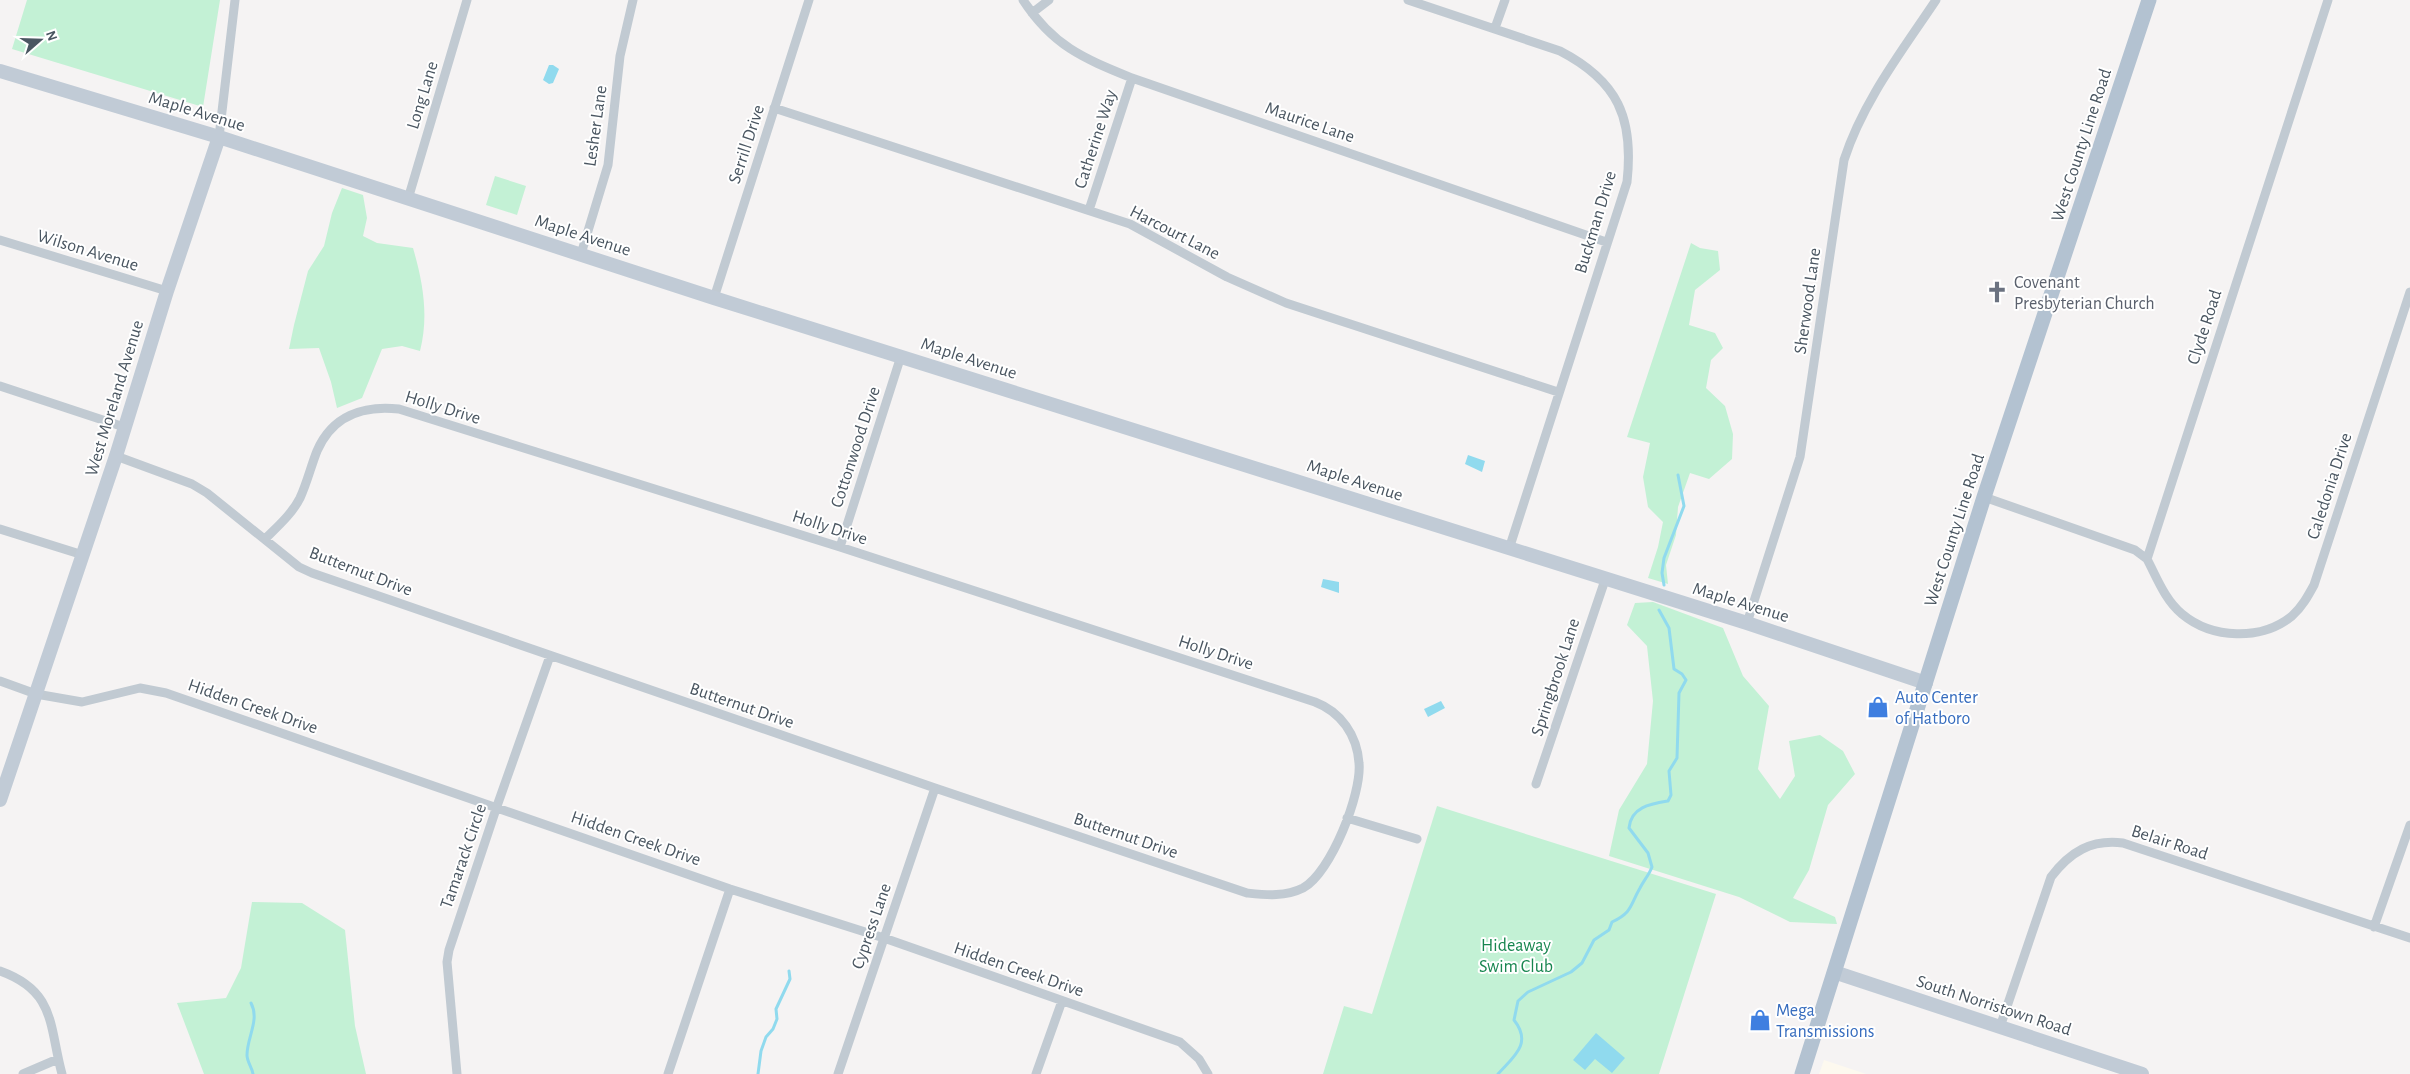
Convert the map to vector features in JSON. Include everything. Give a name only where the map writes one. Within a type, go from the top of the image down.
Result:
[{"type":"main road","name":"West County Line Road","points":[[1802,1074],[1984,497],[2149,0]]},
{"type":"street","name":"West Moreland Avenue","points":[[0,800],[116,456],[167,291],[219,137],[235,0]]},
{"type":"street","name":"Long Lane","points":[[408,199],[467,0]]},
{"type":"street","name":"Lesher Lane","points":[[581,254],[608,165],[620,56],[634,0]]},
{"type":"street","name":"Serrill Drive","points":[[714,298],[809,0]]},
{"type":"street","name":"Maurice Lane","points":[[1023,0],[1032,14],[1064,46],[1084,58],[1132,78],[1606,242]]},
{"type":"street","points":[[1032,14],[1049,0]]},
{"type":"street","name":"Buckman Drive","points":[[1408,0],[1560,51],[1582,62],[1606,85],[1615,98],[1628,129],[1630,145],[1627,182],[1606,242],[1509,548]]},
{"type":"street","points":[[1495,28],[1505,0]]},
{"type":"street","name":"Sherwood Lane","points":[[1747,623],[1800,457],[1844,160],[1854,132],[1869,102],[1936,0]]},
{"type":"street","name":"Clyde Road","points":[[2147,559],[2328,0]]},
{"type":"street","name":"Maple Avenue","points":[[0,71],[219,137],[714,298],[1509,548],[1604,580],[1747,623],[1926,683]]},
{"type":"street","name":"Catherine Way","points":[[1088,210],[1132,78]]},
{"type":"street","name":"Harcourt Lane","points":[[774,108],[1130,224],[1227,277],[1286,303],[1558,392]]},
{"type":"street","name":"Wilson Avenue","points":[[0,240],[167,291]]},
{"type":"street","name":"Caledonia Drive","points":[[2147,559],[2168,598],[2181,614],[2202,627],[2242,634],[2258,632],[2273,627],[2292,616],[2306,599],[2314,585],[2410,292]]},
{"type":"street","name":"Cottonwood Drive","points":[[840,547],[901,356]]},
{"type":"street","points":[[0,386],[124,427]]},
{"type":"street","name":"Holly Drive","points":[[265,539],[299,500],[318,448],[327,433],[349,414],[375,408],[399,409],[840,547],[1326,706],[1343,720],[1358,753],[1360,764],[1358,778],[1347,818]]},
{"type":"street","name":"Butternut Drive","points":[[116,456],[192,484],[224,506],[299,567],[312,573],[935,788],[1247,893],[1277,896],[1304,888],[1324,869],[1347,818]]},
{"type":"street","points":[[1984,497],[2135,550],[2147,559]]},
{"type":"street","points":[[0,529],[83,555]]},
{"type":"street","name":"Springbrook Lane","points":[[1536,784],[1604,580]]},
{"type":"street","name":"Tamarack Circle","points":[[457,1074],[447,962],[453,937],[497,806],[550,656]]},
{"type":"street","name":"Hidden Creek Drive","points":[[0,681],[36,694],[82,702],[140,688],[166,694],[497,806],[730,889],[884,938],[1180,1042],[1199,1059],[1208,1074]]},
{"type":"street","name":"Cypress Lane","points":[[838,1074],[935,788]]},
{"type":"street","points":[[1347,818],[1417,839]]},
{"type":"street","points":[[2374,927],[2410,825]]},
{"type":"street","name":"Belair Road","points":[[2000,1027],[2052,877],[2068,858],[2089,845],[2110,842],[2123,843],[2410,938]]},
{"type":"street","points":[[668,1074],[730,889]]},
{"type":"street","points":[[0,971],[23,982],[44,1004],[53,1025],[62,1074]]},
{"type":"street","name":"South Norristown Road","points":[[1834,972],[2142,1074]]},
{"type":"street","points":[[1036,1074],[1062,1001]]},
{"type":"street","points":[[23,1074],[58,1060]]},
{"type":"shaded area","points":[[1824,1060],[1866,1074],[1819,1074]]},
{"type":"green space","points":[[27,0],[220,0],[203,107],[12,49]]},
{"type":"green space","points":[[495,176],[526,186],[517,215],[486,205]]},
{"type":"green space","points":[[342,188],[363,195],[367,218],[363,236],[377,243],[413,248],[424,299],[424,325],[420,351],[402,346],[382,349],[362,398],[337,408],[331,382],[319,348],[289,349],[308,271],[324,246],[332,213]]},
{"type":"green space","points":[[1691,243],[1700,248],[1718,251],[1720,270],[1695,290],[1689,325],[1715,333],[1723,348],[1711,360],[1706,388],[1725,406],[1733,434],[1732,459],[1709,479],[1690,473],[1678,507],[1676,535],[1666,565],[1668,584],[1648,578],[1658,547],[1663,522],[1648,507],[1643,477],[1650,443],[1627,437]]},
{"type":"green space","points":[[1653,602],[1723,628],[1743,676],[1769,706],[1758,769],[1780,799],[1795,776],[1789,741],[1820,735],[1843,751],[1855,774],[1828,805],[1809,870],[1793,898],[1835,917],[1837,924],[1790,922],[1739,897],[1609,856],[1619,810],[1647,764],[1653,701],[1647,646],[1627,625],[1635,603]]},
{"type":"green space","name":"Hideaway Swim Club","points":[[1437,806],[1716,894],[1659,1074],[1323,1074],[1344,1006],[1372,1014]]},
{"type":"green space","points":[[252,902],[302,903],[345,930],[355,1026],[366,1074],[204,1074],[177,1003],[226,998],[241,968]]},
{"type":"water","points":[[549,65],[559,69],[553,83],[549,84],[543,80]]},
{"type":"water","points":[[1468,455],[1485,461],[1482,472],[1465,464]]},
{"type":"water","points":[[1323,579],[1339,582],[1339,593],[1321,587]]},
{"type":"water","points":[[1441,701],[1445,708],[1428,717],[1424,709]]},
{"type":"water","points":[[1596,1033],[1625,1058],[1612,1073],[1595,1059],[1585,1070],[1573,1060]]},
{"type":"waterway","points":[[1664,585],[1662,573],[1664,558],[1684,506],[1678,475]]},
{"type":"waterway","points":[[1498,1074],[1515,1056],[1521,1043],[1522,1036],[1514,1020],[1518,1001],[1528,992],[1571,972],[1582,963],[1594,940],[1609,930],[1612,922],[1624,915],[1630,908],[1652,867],[1648,853],[1629,828],[1633,815],[1637,811],[1648,805],[1668,801],[1671,795],[1669,771],[1677,758],[1679,693],[1686,680],[1682,674],[1674,669],[1669,628],[1659,610]]},
{"type":"waterway","points":[[758,1074],[761,1051],[766,1037],[773,1029],[777,1019],[776,1009],[790,979],[789,971]]},
{"type":"waterway","points":[[251,1003],[254,1022],[247,1055],[253,1074]]},
{"type":"place","name":"Covenant Presbyterian Church","points":[[1997,292]]},
{"type":"place","name":"Auto Center of Hatboro","points":[[1878,707]]},
{"type":"place","name":"Mega Transmissions","points":[[1760,1020]]}]
